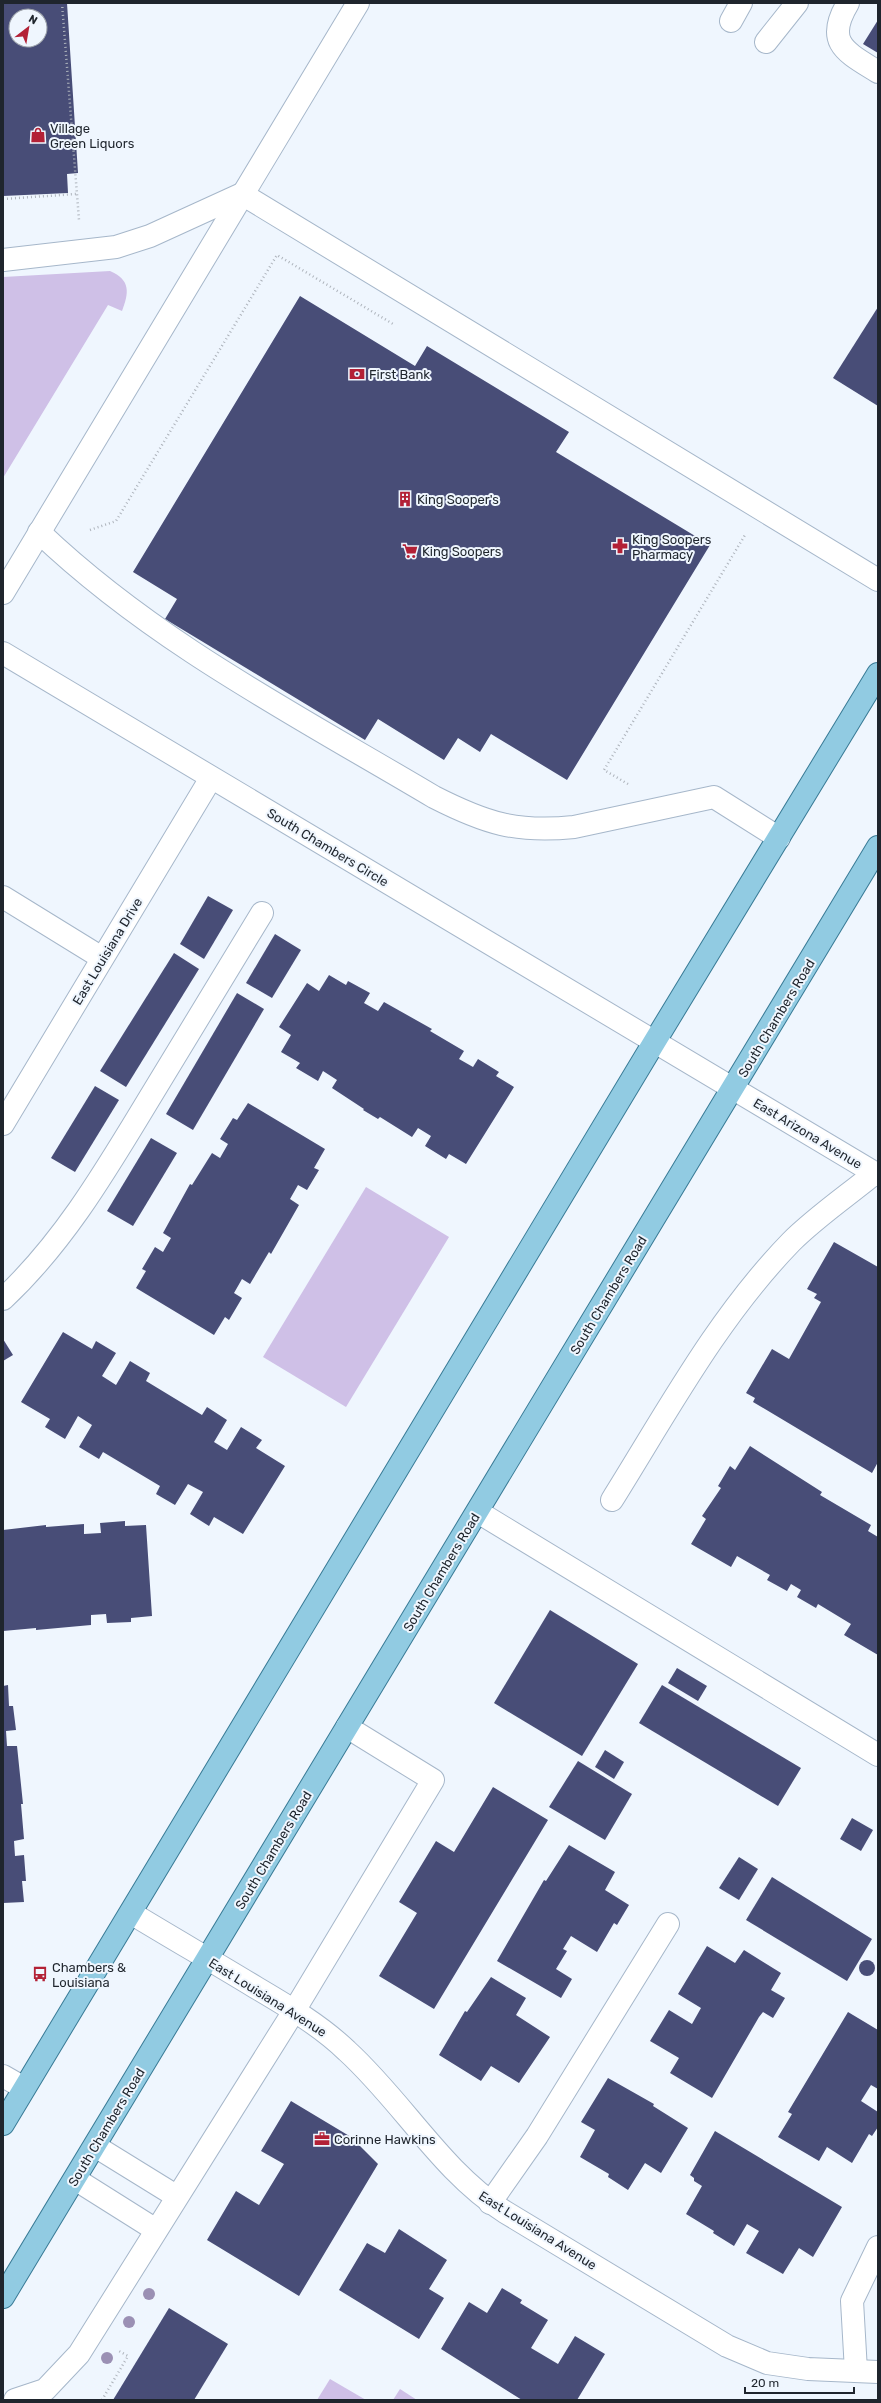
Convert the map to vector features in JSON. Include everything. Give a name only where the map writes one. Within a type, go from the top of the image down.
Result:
[{"type":"main road","points":[[3,2124],[655,1041],[878,674]]},
{"type":"main road","name":"South Chambers Road","points":[[3,2297],[734,1088],[878,847]]},
{"type":"street","points":[[3,593],[358,3]]},
{"type":"street","points":[[766,42],[797,3]]},
{"type":"street","points":[[848,3],[837,28],[840,45],[846,52],[878,72]]},
{"type":"street","points":[[3,260],[116,247],[150,236],[242,194]]},
{"type":"street","points":[[242,194],[878,580]]},
{"type":"street","points":[[40,532],[72,563],[123,604],[199,656],[434,797],[466,813],[513,828],[555,829],[574,827],[714,797],[779,838]]},
{"type":"street","name":"South Chambers Circle","points":[[3,653],[655,1041]]},
{"type":"street","name":"East Louisiana Drive","points":[[3,1124],[212,778]]},
{"type":"street","points":[[3,897],[102,958]]},
{"type":"street","points":[[3,1299],[44,1257],[93,1189],[262,913]]},
{"type":"street","name":"East Arizona Avenue","points":[[655,1041],[876,1174]]},
{"type":"street","points":[[612,1500],[705,1351],[750,1289],[792,1242],[876,1174]]},
{"type":"street","points":[[478,1512],[878,1755]]},
{"type":"street","points":[[15,2400],[44,2390],[79,2354],[176,2196],[294,2011],[433,1780],[347,1727]]},
{"type":"street","name":"East Louisiana Avenue","points":[[131,1913],[294,2011],[347,2050],[455,2170],[490,2202],[727,2346],[767,2362],[808,2369],[878,2372]]},
{"type":"street","points":[[490,2202],[537,2136],[668,1924]]},
{"type":"street","points":[[3,2076],[24,2088]]},
{"type":"street","points":[[95,2146],[176,2196]]},
{"type":"street","points":[[75,2179],[156,2230]]},
{"type":"street","points":[[856,2371],[852,2301],[878,2247]]},
{"type":"path","points":[[62,3],[79,223]]},
{"type":"path","points":[[3,199],[76,194]]},
{"type":"path","points":[[90,530],[116,520],[277,254],[399,328]]},
{"type":"path","points":[[739,530],[751,538]]},
{"type":"path","points":[[631,786],[604,770],[746,534]]},
{"type":"path","points":[[102,2400],[128,2356],[115,2349]]},
{"type":"shaded area","points":[[110,271],[122,279],[125,283],[127,293],[122,311],[108,305],[3,478],[3,277]]},
{"type":"shaded area","points":[[366,1187],[449,1237],[346,1407],[263,1357]]},
{"type":"shaded area","points":[[330,2379],[366,2400],[317,2400]]},
{"type":"shaded area","points":[[400,2389],[417,2400],[393,2400]]},
{"type":"building","points":[[3,3],[67,3],[78,173],[67,174],[68,193],[3,196]]},
{"type":"building","points":[[878,20],[878,53],[863,44]]},
{"type":"building","name":"King Sooper's","points":[[300,296],[415,366],[427,346],[569,432],[556,452],[710,545],[567,780],[491,734],[480,752],[458,738],[444,760],[378,719],[365,740],[165,619],[177,599],[133,572]]},
{"type":"building","points":[[878,307],[878,406],[833,378]]},
{"type":"building","points":[[208,896],[233,910],[204,959],[180,944]]},
{"type":"building","points":[[275,934],[301,950],[272,998],[246,983]]},
{"type":"building","points":[[174,953],[199,969],[126,1087],[100,1071]]},
{"type":"building","points":[[329,975],[346,985],[348,981],[370,993],[364,1003],[378,1011],[384,1002],[432,1029],[430,1031],[464,1051],[459,1059],[473,1067],[478,1059],[499,1072],[496,1076],[514,1087],[466,1164],[449,1154],[446,1159],[425,1146],[431,1136],[418,1128],[412,1137],[380,1117],[378,1119],[363,1110],[364,1109],[332,1088],[337,1080],[323,1071],[318,1081],[296,1068],[300,1063],[281,1052],[291,1035],[279,1027],[307,983],[319,991]]},
{"type":"building","points":[[237,993],[264,1009],[193,1130],[166,1114]]},
{"type":"building","points":[[95,1086],[119,1100],[75,1172],[51,1158]]},
{"type":"building","points":[[248,1103],[325,1149],[314,1168],[319,1170],[307,1190],[298,1185],[290,1199],[299,1205],[271,1254],[269,1252],[250,1284],[242,1279],[234,1293],[242,1298],[229,1320],[225,1317],[214,1335],[136,1288],[146,1271],[142,1269],[155,1247],[163,1252],[171,1238],[163,1233],[190,1184],[192,1185],[212,1153],[220,1158],[228,1144],[220,1139],[233,1118],[237,1120]]},
{"type":"building","points":[[151,1138],[177,1153],[133,1226],[107,1211]]},
{"type":"building","points":[[834,1242],[878,1267],[878,1462],[872,1473],[753,1402],[755,1398],[746,1393],[772,1349],[789,1359],[821,1302],[814,1298],[817,1294],[807,1289]]},
{"type":"building","points":[[63,1332],[92,1349],[96,1341],[116,1353],[102,1376],[116,1385],[130,1361],[150,1373],[146,1381],[202,1415],[207,1407],[227,1420],[214,1442],[227,1450],[241,1427],[262,1440],[256,1448],[285,1466],[243,1534],[214,1517],[209,1526],[190,1514],[203,1492],[188,1484],[175,1505],[156,1494],[160,1486],[103,1452],[99,1459],[79,1447],[92,1425],[78,1416],[65,1439],[45,1427],[50,1419],[21,1402]]},
{"type":"building","points":[[3,1339],[13,1355],[3,1361]]},
{"type":"building","points":[[750,1446],[822,1492],[820,1495],[871,1525],[868,1531],[878,1537],[878,1655],[844,1635],[851,1624],[818,1604],[816,1608],[797,1597],[801,1590],[791,1584],[787,1591],[767,1580],[770,1575],[737,1556],[731,1567],[691,1544],[706,1519],[702,1516],[721,1488],[718,1486],[730,1466],[735,1470]]},
{"type":"building","points":[[125,1521],[125,1526],[146,1525],[152,1616],[131,1618],[131,1622],[107,1623],[106,1614],[91,1615],[91,1625],[36,1630],[36,1628],[3,1631],[3,1530],[46,1525],[46,1527],[84,1524],[84,1534],[101,1533],[100,1523]]},
{"type":"building","points":[[550,1610],[638,1664],[582,1756],[494,1703]]},
{"type":"building","points":[[677,1668],[707,1686],[698,1701],[668,1683]]},
{"type":"building","points":[[8,1685],[9,1706],[13,1706],[16,1730],[6,1731],[7,1746],[17,1746],[23,1804],[21,1804],[24,1839],[14,1841],[15,1856],[24,1855],[26,1881],[22,1881],[24,1902],[3,1903],[3,1686]]},
{"type":"building","points":[[662,1685],[801,1768],[778,1806],[639,1723]]},
{"type":"building","points":[[605,1750],[624,1762],[614,1779],[595,1767]]},
{"type":"building","points":[[578,1761],[632,1794],[605,1840],[549,1807]]},
{"type":"building","points":[[493,1787],[548,1820],[434,2009],[379,1976],[417,1913],[399,1902],[436,1841],[454,1852]]},
{"type":"building","points":[[852,1818],[873,1830],[861,1851],[840,1839]]},
{"type":"building","points":[[569,1845],[615,1872],[605,1890],[629,1905],[617,1925],[614,1923],[597,1952],[571,1936],[563,1949],[567,1951],[556,1969],[572,1979],[561,1998],[497,1961],[544,1880],[546,1881]]},
{"type":"building","points":[[739,1857],[758,1869],[739,1900],[719,1888]]},
{"type":"building","points":[[772,1877],[872,1939],[847,1981],[746,1920]]},
{"type":"building","points":[[707,1946],[735,1963],[744,1950],[781,1973],[771,1990],[785,1998],[773,2018],[763,2012],[759,2017],[712,2098],[670,2073],[679,2058],[650,2041],[669,2010],[692,2024],[701,2008],[678,1994]]},
{"type":"building","points":[[864,1960],[870,1960],[875,1965],[873,1974],[870,1976],[864,1976],[859,1971],[859,1965]]},
{"type":"building","points":[[491,1977],[526,1998],[516,2015],[550,2037],[519,2083],[491,2066],[481,2081],[439,2055],[465,2011],[467,2012]]},
{"type":"building","points":[[848,2012],[878,2030],[878,2089],[871,2085],[861,2101],[878,2112],[878,2127],[872,2136],[869,2134],[852,2163],[827,2147],[819,2161],[778,2137],[792,2114],[788,2112]]},
{"type":"building","points":[[608,2078],[654,2104],[653,2106],[688,2128],[661,2173],[645,2163],[628,2190],[608,2177],[609,2174],[580,2157],[595,2130],[581,2122]]},
{"type":"building","points":[[291,2101],[351,2137],[378,2164],[299,2296],[207,2240],[236,2191],[259,2205],[284,2164],[261,2151]]},
{"type":"building","points":[[715,2131],[842,2207],[813,2257],[799,2248],[783,2274],[746,2253],[759,2231],[747,2224],[734,2246],[713,2233],[714,2231],[686,2214],[702,2186],[694,2181],[694,2178],[690,2175]]},
{"type":"building","points":[[399,2229],[447,2260],[429,2289],[444,2298],[419,2339],[339,2290],[367,2243],[385,2253]]},
{"type":"building","points":[[502,2288],[522,2300],[520,2303],[548,2320],[531,2348],[558,2364],[575,2336],[605,2354],[577,2400],[522,2400],[441,2349],[469,2302],[487,2313]]},
{"type":"building","points":[[169,2308],[228,2344],[194,2400],[113,2400]]},
{"type":"place","name":"Village Green Liquors","points":[[38,135]]},
{"type":"place","name":"First Bank","points":[[357,374]]},
{"type":"place","name":"King Sooper's","points":[[405,499]]},
{"type":"place","name":"King Soopers Pharmacy","points":[[620,546]]},
{"type":"place","name":"King Soopers","points":[[410,551]]},
{"type":"place","name":"Chambers & Louisiana","points":[[40,1974]]},
{"type":"place","name":"Corinne Hawkins","points":[[322,2139]]}]
